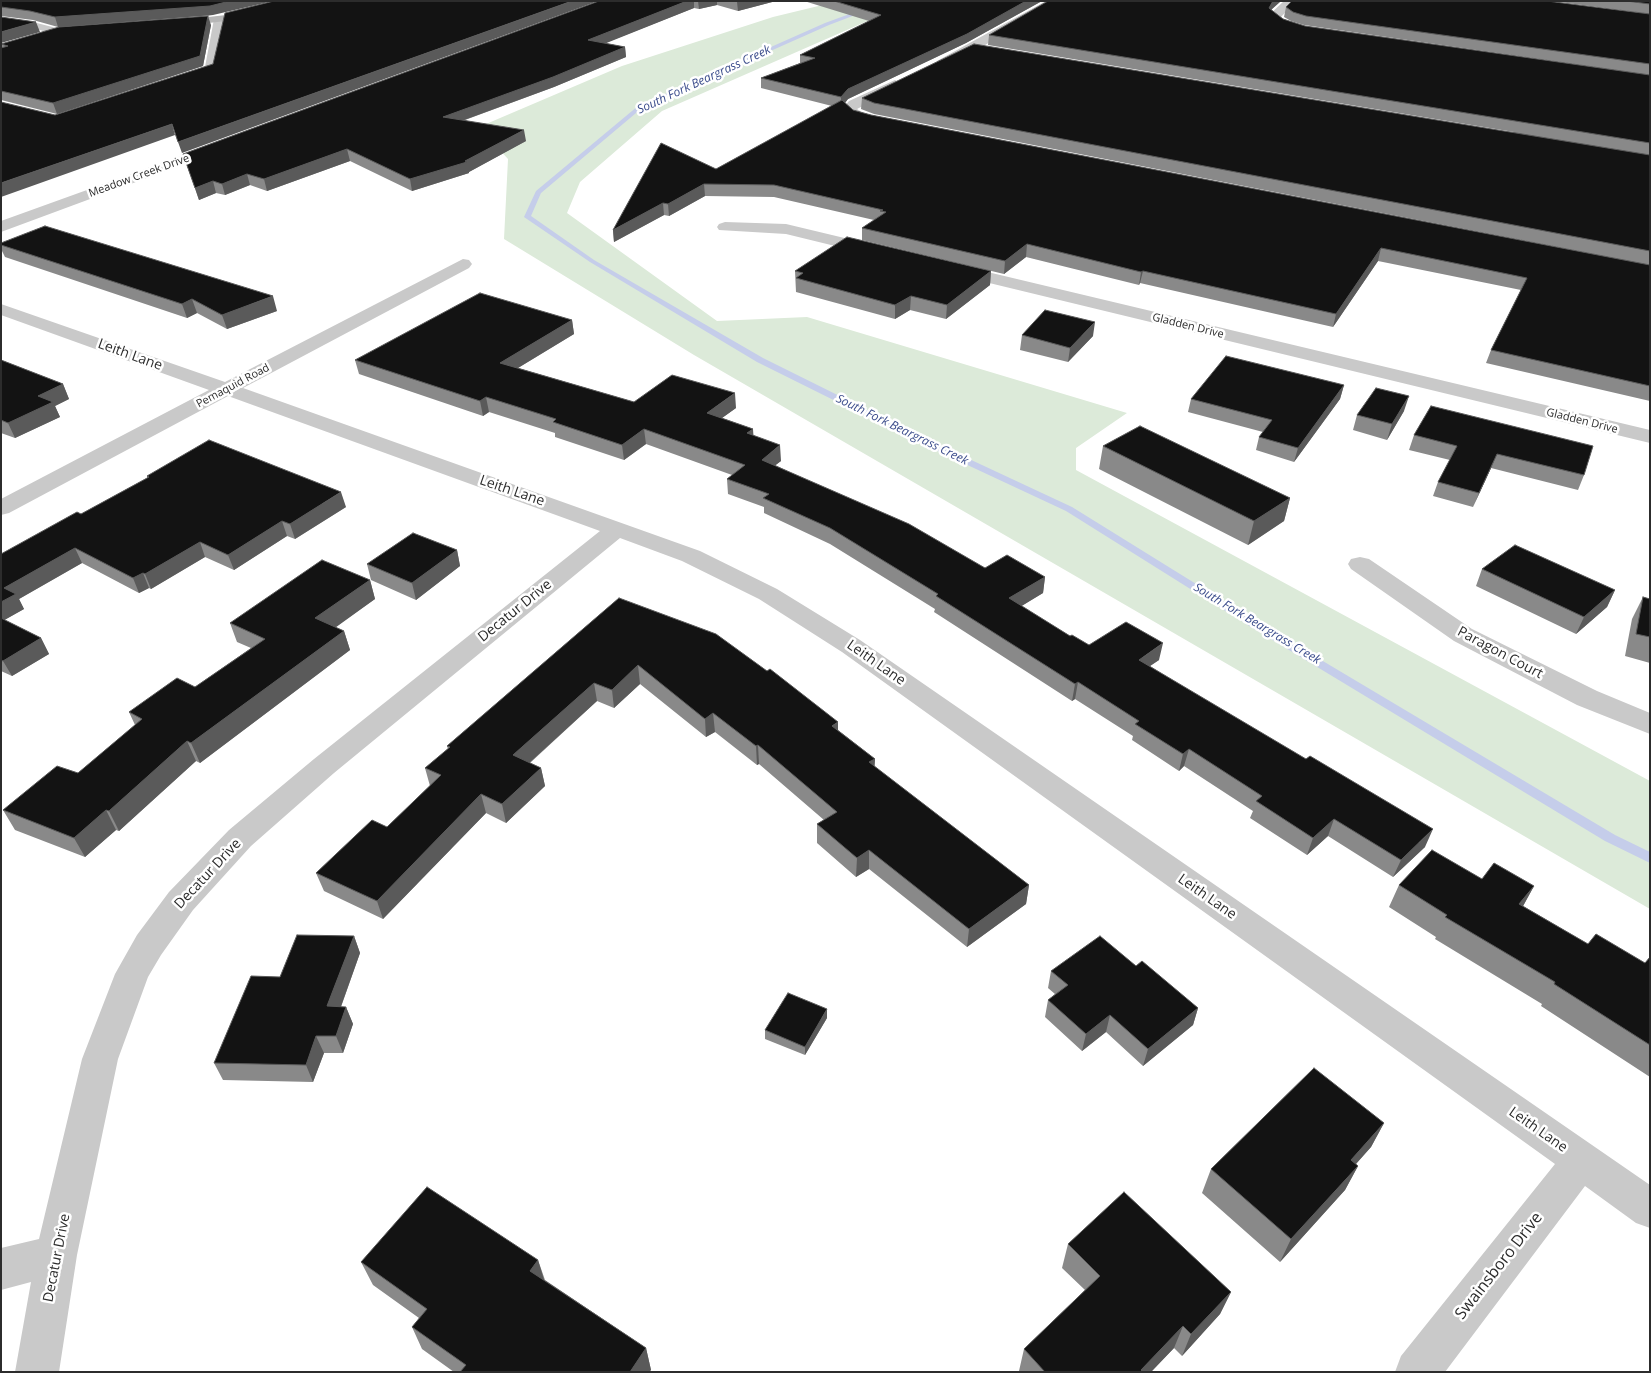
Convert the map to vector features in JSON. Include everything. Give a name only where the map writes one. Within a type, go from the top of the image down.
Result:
[{"type":"street","points":[[162,25],[220,19],[296,1]]},
{"type":"street","points":[[928,68],[971,48],[1054,1]]},
{"type":"street","points":[[1291,1],[1275,15],[1276,18],[1286,25],[1313,32]]},
{"type":"street","points":[[166,84],[211,69],[220,19]]},
{"type":"street","points":[[1,21],[65,32]]},
{"type":"street","points":[[36,39],[65,32]]},
{"type":"street","points":[[971,48],[990,51]]},
{"type":"street","points":[[899,125],[864,118],[851,111],[850,108],[854,104],[910,76]]},
{"type":"street","name":"Meadow Creek Drive","points":[[1,227],[233,141]]},
{"type":"street","points":[[725,227],[786,229],[893,255]]},
{"type":"street","name":"Pemaquid Road","points":[[1,508],[463,264]]},
{"type":"street","name":"Gladden Drive","points":[[941,266],[1650,437]]},
{"type":"street","name":"Leith Lane","points":[[1,309],[691,556],[768,594],[852,646],[1650,1209]]},
{"type":"street","name":"Decatur Drive","points":[[37,1372],[56,1255],[100,1059],[132,974],[149,945],[181,901],[240,838],[324,766],[617,529]]},
{"type":"street","name":"Paragon Court","points":[[1360,564],[1463,635],[1587,698],[1650,724]]},
{"type":"street","name":"Swainsboro Drive","points":[[1417,1372],[1582,1161]]},
{"type":"street","points":[[1,1269],[56,1255]]},
{"type":"green space","points":[[839,1],[913,1],[662,111],[580,182],[567,213],[717,321],[807,317],[1127,413],[1076,448],[1076,470],[1650,781],[1650,909],[694,355],[504,239],[508,159],[479,127],[622,66],[773,17]]},
{"type":"building","points":[[1,1],[230,1],[210,6],[55,17],[1,7]]},
{"type":"building","points":[[274,1],[572,1],[178,142],[172,124],[1,183],[1,102],[55,115],[213,64],[225,13]]},
{"type":"building","points":[[599,1],[687,1],[588,40],[625,47],[553,77],[443,117],[524,130],[465,161],[467,162],[410,179],[347,149],[264,179],[247,174],[222,184],[213,181],[195,188],[183,154]]},
{"type":"building","points":[[834,1],[1026,1],[967,34],[848,89],[841,97],[761,78],[815,58],[800,55],[881,15]]},
{"type":"building","points":[[1048,1],[1273,1],[1269,8],[1283,19],[1305,26],[1650,75],[1650,143],[989,35]]},
{"type":"building","points":[[1292,1],[1547,1],[1650,14],[1650,64],[1306,16],[1293,12],[1286,7]]},
{"type":"building","points":[[1626,1],[1650,1],[1650,4]]},
{"type":"building","points":[[208,16],[200,56],[53,103],[1,91],[1,48],[8,46],[1,44],[59,27]]},
{"type":"building","points":[[1,17],[36,22],[1,32]]},
{"type":"building","points":[[974,44],[1650,155],[1650,251],[874,103],[862,98]]},
{"type":"building","points":[[842,100],[853,110],[871,115],[1650,265],[1650,386],[1491,350],[1527,278],[1381,248],[1336,314],[1141,272],[1027,244],[1005,261],[862,228],[886,212],[774,185],[704,184],[668,204],[663,203],[613,230],[661,143],[716,169]]},
{"type":"building","points":[[45,226],[273,296],[222,315],[192,299],[182,304],[1,245],[1,243]]},
{"type":"building","points":[[847,237],[991,271],[947,305],[911,296],[895,305],[796,278],[803,273],[795,271]]},
{"type":"building","points":[[480,293],[572,320],[500,363],[634,402],[672,375],[735,393],[707,413],[753,429],[747,433],[780,445],[762,460],[909,524],[985,568],[1007,555],[1045,577],[1009,598],[1070,636],[1072,635],[1089,645],[1126,622],[1163,643],[1139,660],[1306,759],[1310,756],[1433,829],[1401,860],[1334,819],[1313,838],[1256,801],[1262,796],[1189,749],[1183,754],[1135,724],[1139,721],[1078,682],[1075,684],[936,596],[938,594],[830,528],[763,498],[769,494],[727,479],[745,465],[644,429],[622,445],[553,422],[556,419],[486,397],[480,401],[355,360]]},
{"type":"building","points":[[1045,310],[1095,322],[1070,348],[1022,335]]},
{"type":"building","points":[[1226,356],[1344,385],[1298,448],[1259,437],[1272,420],[1191,399]]},
{"type":"building","points":[[1,360],[63,384],[38,396],[53,402],[8,423],[1,420]]},
{"type":"building","points":[[1376,388],[1409,396],[1392,424],[1357,415]]},
{"type":"building","points":[[1431,406],[1593,446],[1584,475],[1497,454],[1479,493],[1438,482],[1457,446],[1414,435]]},
{"type":"building","points":[[1140,426],[1290,498],[1254,521],[1103,446]]},
{"type":"building","points":[[209,440],[341,492],[290,524],[282,521],[228,555],[200,542],[145,574],[143,573],[133,578],[75,548],[4,588],[16,594],[1,602],[1,554],[77,512],[81,514],[149,477],[147,476]]},
{"type":"building","points":[[413,533],[457,550],[412,583],[367,564]]},
{"type":"building","points":[[1515,545],[1615,590],[1584,617],[1482,569]]},
{"type":"building","points":[[322,560],[370,580],[315,618],[344,631],[191,743],[187,741],[109,811],[106,810],[74,838],[3,810],[57,766],[78,773],[142,719],[129,712],[177,678],[195,687],[265,639],[230,623]]},
{"type":"building","points":[[1643,597],[1650,599],[1650,637],[1636,634]]},
{"type":"building","points":[[619,598],[716,634],[767,671],[770,669],[838,722],[832,726],[875,759],[869,762],[1029,885],[969,929],[869,850],[857,858],[817,824],[837,812],[758,745],[756,746],[713,713],[705,719],[638,665],[612,690],[594,683],[513,755],[541,768],[502,804],[481,794],[377,901],[316,873],[372,820],[387,827],[441,775],[425,768],[450,747],[447,746]]},
{"type":"building","points":[[1,618],[41,638],[3,661],[1,660]]},
{"type":"building","points":[[1432,850],[1482,879],[1494,863],[1534,886],[1519,904],[1588,944],[1596,934],[1645,963],[1650,957],[1650,1045],[1554,984],[1555,982],[1445,917],[1447,915],[1399,885]]},
{"type":"building","points":[[297,935],[354,936],[327,1006],[346,1007],[336,1036],[316,1036],[306,1065],[214,1063],[251,976],[280,977]]},
{"type":"building","points":[[1100,936],[1136,966],[1142,961],[1198,1008],[1148,1049],[1110,1015],[1086,1034],[1048,1000],[1068,985],[1051,971]]},
{"type":"building","points":[[788,993],[827,1009],[805,1047],[765,1030]]},
{"type":"building","points":[[1314,1068],[1384,1123],[1351,1160],[1358,1166],[1291,1239],[1211,1169]]},
{"type":"building","points":[[427,1187],[538,1260],[530,1271],[646,1348],[630,1372],[460,1372],[466,1365],[412,1327],[427,1309],[361,1262]]},
{"type":"building","points":[[1124,1192],[1231,1292],[1191,1334],[1183,1326],[1141,1370],[1143,1372],[1045,1372],[1024,1349],[1100,1276],[1068,1244]]},
{"type":"waterway","name":"South Fork Beargrass Creek","points":[[890,1],[827,24],[640,107],[538,192],[527,217],[592,261],[760,360],[919,439],[1069,509],[1255,625],[1610,838],[1650,858]]}]
